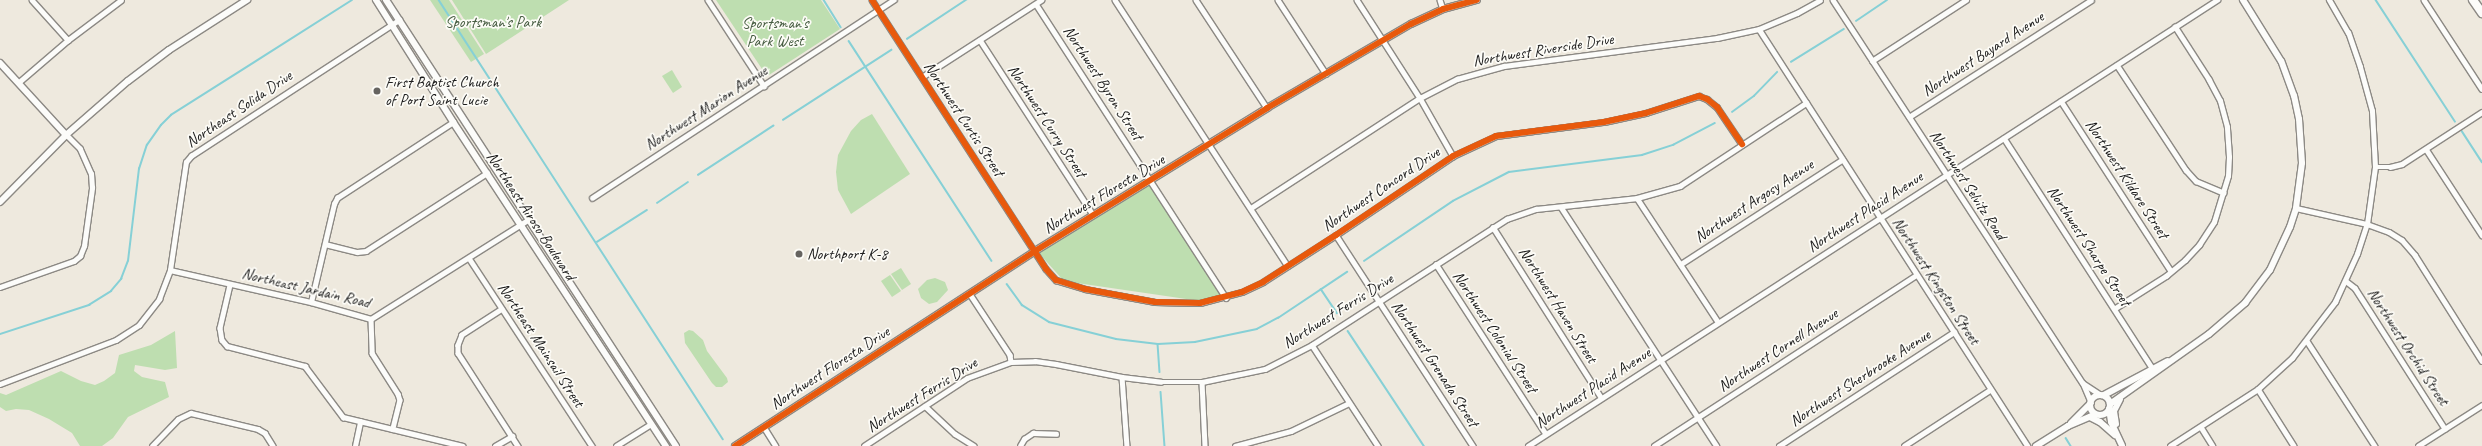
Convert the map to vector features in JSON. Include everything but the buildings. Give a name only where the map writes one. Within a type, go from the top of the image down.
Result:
[{"type":"highway","points":[[2473,0],[2482,13]]},
{"type":"main road","points":[[0,202],[66,135],[128,82],[169,50],[247,0]]},
{"type":"main road","name":"Northeast Airoso Boulevard","points":[[376,0],[453,122],[666,446]]},
{"type":"main road","name":"Northeast Airoso Boulevard","points":[[386,0],[676,446]]},
{"type":"main road","name":"Northwest Floresta Drive","points":[[736,446],[1035,251],[1210,145],[1266,108],[1411,24],[1443,10],[1477,0]]},
{"type":"main road","points":[[2036,446],[2068,426],[2097,414],[2106,413],[2110,406],[2121,397],[2158,372],[2169,361],[2225,322],[2249,298],[2273,264],[2296,208],[2302,163],[2302,140],[2294,96],[2281,61],[2243,0]]},
{"type":"main road","points":[[0,63],[66,135]]},
{"type":"main road","points":[[2068,426],[2096,396],[2102,395],[2152,368],[2169,361]]},
{"type":"main road","points":[[2102,395],[2108,398],[2116,435]]},
{"type":"main road","points":[[2116,435],[2114,411],[2121,397]]},
{"type":"main road","points":[[2090,403],[2097,414],[2116,435],[2122,446]]},
{"type":"main road","points":[[2090,417],[2100,422],[2116,435]]},
{"type":"street","points":[[32,0],[68,40]]},
{"type":"street","points":[[18,83],[68,40],[121,0]]},
{"type":"street","points":[[708,0],[764,86]]},
{"type":"street","name":"Northwest Curtis Street","points":[[872,0],[1035,251]]},
{"type":"street","name":"Northwest Marion Avenue","points":[[592,198],[894,0]]},
{"type":"street","points":[[922,77],[1041,0]]},
{"type":"street","points":[[1115,0],[1288,266]]},
{"type":"street","points":[[1196,0],[1266,108]]},
{"type":"street","points":[[1278,0],[1326,74]]},
{"type":"street","points":[[1357,0],[1420,98],[1454,156]]},
{"type":"street","points":[[1440,0],[1443,10]]},
{"type":"street","name":"Northwest Riverside Drive","points":[[1251,208],[1420,98],[1457,79],[1504,66],[1717,38],[1759,29],[1797,13],[1820,0]]},
{"type":"street","name":"Northwest Selvitz Road","points":[[1833,0],[2083,383],[2090,403]]},
{"type":"street","points":[[1872,61],[1966,0]]},
{"type":"street","name":"Northwest Bayard Avenue","points":[[1909,117],[2091,0]]},
{"type":"street","name":"Northwest Placid Avenue","points":[[1528,446],[1601,397],[2217,0]]},
{"type":"street","points":[[2170,446],[2258,389],[2292,358],[2307,341],[2331,308],[2346,281],[2367,224],[2375,167],[2372,111],[2360,67],[2348,33],[2330,0]]},
{"type":"street","points":[[2424,0],[2482,89]]},
{"type":"street","name":"Northwest Byron Street","points":[[1036,4],[1226,298]]},
{"type":"street","name":"Northeast Solida Drive","points":[[0,384],[116,340],[139,325],[159,299],[170,270],[186,162],[191,156],[399,20]]},
{"type":"street","points":[[2114,309],[2171,272],[2190,255],[2214,222],[2224,193],[2229,157],[2227,127],[2220,101],[2209,80],[2175,27]]},
{"type":"street","name":"Northwest Kingston Street","points":[[1759,29],[1990,390],[2028,446]]},
{"type":"street","name":"Northwest Curry Street","points":[[980,40],[1093,215]]},
{"type":"street","points":[[2118,64],[2186,170],[2196,181],[2224,193]]},
{"type":"street","name":"Northwest Concord Drive","points":[[1035,251],[1056,280],[1084,289],[1155,302],[1200,303],[1226,298],[1263,282],[1454,156],[1496,136],[1604,122],[1646,113],[1699,96],[1707,99],[1717,107],[1742,144]]},
{"type":"street","name":"Northwest Kildare Street","points":[[2061,101],[2171,272]]},
{"type":"street","name":"Northwest Ferris Drive","points":[[866,446],[967,378],[1012,362],[1035,361],[1122,377],[1161,382],[1202,382],[1266,369],[1312,345],[1493,227],[1520,214],[1561,207],[1637,198],[1680,186],[1806,103]]},
{"type":"street","points":[[2375,167],[2390,167],[2402,164],[2482,112]]},
{"type":"street","points":[[311,302],[334,204],[340,195],[453,122]]},
{"type":"street","points":[[0,287],[74,261],[80,256],[84,246],[92,188],[91,174],[80,149],[66,135]]},
{"type":"street","name":"Northwest Sharpe Street","points":[[2004,138],[2152,368]]},
{"type":"street","points":[[2426,149],[2482,235]]},
{"type":"street","name":"Northwest Argosy Avenue","points":[[1681,264],[1842,160]]},
{"type":"street","points":[[325,244],[357,252],[366,251],[487,173]]},
{"type":"street","points":[[1637,198],[1718,322]]},
{"type":"street","points":[[1561,207],[1717,446]]},
{"type":"street","points":[[2296,208],[2367,224],[2389,232],[2402,240],[2415,256],[2482,361]]},
{"type":"street","name":"Northeast Jardain Road","points":[[170,270],[230,285],[311,302],[371,319],[529,219]]},
{"type":"street","name":"Northwest Haven Street","points":[[1493,227],[1601,397]]},
{"type":"street","name":"Northwest Grenada Street","points":[[1336,235],[1473,446]]},
{"type":"street","name":"Northeast Mainsail Street","points":[[469,258],[592,446]]},
{"type":"street","name":"Northwest Colonial Street","points":[[1436,264],[1546,434]]},
{"type":"street","name":"Northwest Cornell Avenue","points":[[1654,446],[1916,275]]},
{"type":"street","name":"Northwest Orchid Street","points":[[2346,281],[2355,288],[2445,429]]},
{"type":"street","points":[[230,285],[220,328],[224,343],[233,349],[305,366],[314,376],[338,413],[360,422],[463,446]]},
{"type":"street","points":[[970,294],[1010,355],[1012,362]]},
{"type":"street","points":[[502,309],[462,335],[458,345],[458,353],[518,446]]},
{"type":"street","points":[[371,319],[372,353],[398,394],[400,400],[393,429]]},
{"type":"street","name":"Northwest Sherbrooke Avenue","points":[[1779,446],[1954,332]]},
{"type":"street","points":[[2307,341],[2375,446]]},
{"type":"street","points":[[1312,345],[1378,446]]},
{"type":"street","points":[[1122,377],[1127,446]]},
{"type":"street","points":[[1202,382],[1205,446]]},
{"type":"street","name":"Northwest Selvitz Road","points":[[2083,383],[2102,395]]},
{"type":"street","points":[[2258,389],[2294,446]]},
{"type":"street","points":[[1904,446],[1990,390]]},
{"type":"street","points":[[1234,446],[1291,432],[1349,403]]},
{"type":"street","points":[[2418,446],[2482,405]]},
{"type":"street","points":[[925,406],[955,434],[974,446]]},
{"type":"street","points":[[152,446],[178,419],[191,413],[258,429],[265,433],[272,446]]},
{"type":"street","points":[[355,446],[360,422]]},
{"type":"street","points":[[616,446],[651,424]]},
{"type":"street","points":[[764,427],[776,446]]},
{"type":"street","points":[[2201,427],[2213,446]]},
{"type":"street","points":[[1020,446],[1027,436],[1036,432],[1056,434]]},
{"type":"street","points":[[495,446],[512,436]]},
{"type":"green space","points":[[430,0],[449,0],[484,54],[471,62]]},
{"type":"green space","name":"Sportsman's Park","points":[[452,0],[569,0],[486,54]]},
{"type":"green space","name":"Sportsman's Park West","points":[[716,0],[821,0],[840,29],[769,75],[766,75]]},
{"type":"green space","points":[[672,70],[682,87],[673,93],[662,76]]},
{"type":"green space","points":[[872,114],[910,174],[851,214],[838,190],[836,172],[838,155],[851,131],[861,120]]},
{"type":"green space","points":[[1150,184],[1221,296],[1200,301],[1070,282],[1062,279],[1038,252]]},
{"type":"green space","points":[[901,268],[911,284],[902,290],[891,274]]},
{"type":"green space","points":[[890,275],[901,291],[892,297],[881,281]]},
{"type":"green space","points":[[935,278],[945,282],[948,290],[937,302],[929,304],[921,298],[918,289],[927,280]]},
{"type":"green space","points":[[689,330],[693,331],[703,340],[707,351],[727,378],[728,382],[722,387],[716,387],[712,383],[685,343],[684,333]]},
{"type":"green space","points":[[175,331],[177,368],[165,370],[135,365],[134,371],[142,377],[165,382],[169,397],[128,417],[113,438],[102,446],[80,446],[72,433],[49,419],[29,410],[16,409],[6,411],[0,407],[0,393],[6,395],[61,371],[81,381],[95,385],[104,381],[115,373],[119,355],[151,345]]},
{"type":"waterway","points":[[0,334],[89,305],[111,291],[121,279],[128,261],[139,169],[147,145],[161,125],[171,115],[352,0]]},
{"type":"waterway","points":[[439,0],[723,439]]},
{"type":"waterway","points":[[824,0],[841,27]]},
{"type":"waterway","points":[[907,39],[966,0]]},
{"type":"waterway","points":[[1856,21],[1887,0]]},
{"type":"waterway","points":[[2376,0],[2455,121]]},
{"type":"waterway","points":[[1791,62],[1844,29]]},
{"type":"waterway","points":[[849,41],[992,261]]},
{"type":"waterway","points":[[783,120],[891,50]]},
{"type":"waterway","points":[[1732,112],[1754,96],[1777,72]]},
{"type":"waterway","points":[[1364,261],[1453,201],[1509,172],[1642,155],[1673,145],[1715,123]]},
{"type":"waterway","points":[[698,175],[773,126]]},
{"type":"waterway","points":[[2462,131],[2482,162]]},
{"type":"waterway","points":[[657,203],[688,182]]},
{"type":"waterway","points":[[597,242],[647,210]]},
{"type":"waterway","points":[[1007,284],[1022,305],[1049,322],[1116,339],[1158,344],[1195,342],[1257,329],[1278,318],[1347,272]]},
{"type":"waterway","points":[[1321,289],[1337,313]]},
{"type":"waterway","points":[[1348,331],[1424,446]]},
{"type":"waterway","points":[[1158,344],[1160,372]]},
{"type":"waterway","points":[[1161,392],[1165,446]]},
{"type":"waterway","points":[[2066,438],[2071,446]]},
{"type":"cycle path","points":[[872,0],[1046,269],[1056,280],[1085,289],[1155,302],[1200,303],[1242,292],[1263,282],[1453,156],[1496,136],[1604,122],[1646,113],[1699,96],[1707,99],[1717,107],[1742,144]]},
{"type":"cycle path","points":[[735,446],[1035,251],[1267,108],[1411,24],[1443,9],[1477,0]]},
{"type":"place","name":"First Baptist Church of Port Saint Lucie","points":[[377,91]]},
{"type":"place","name":"Northport K-8","points":[[799,254]]}]
